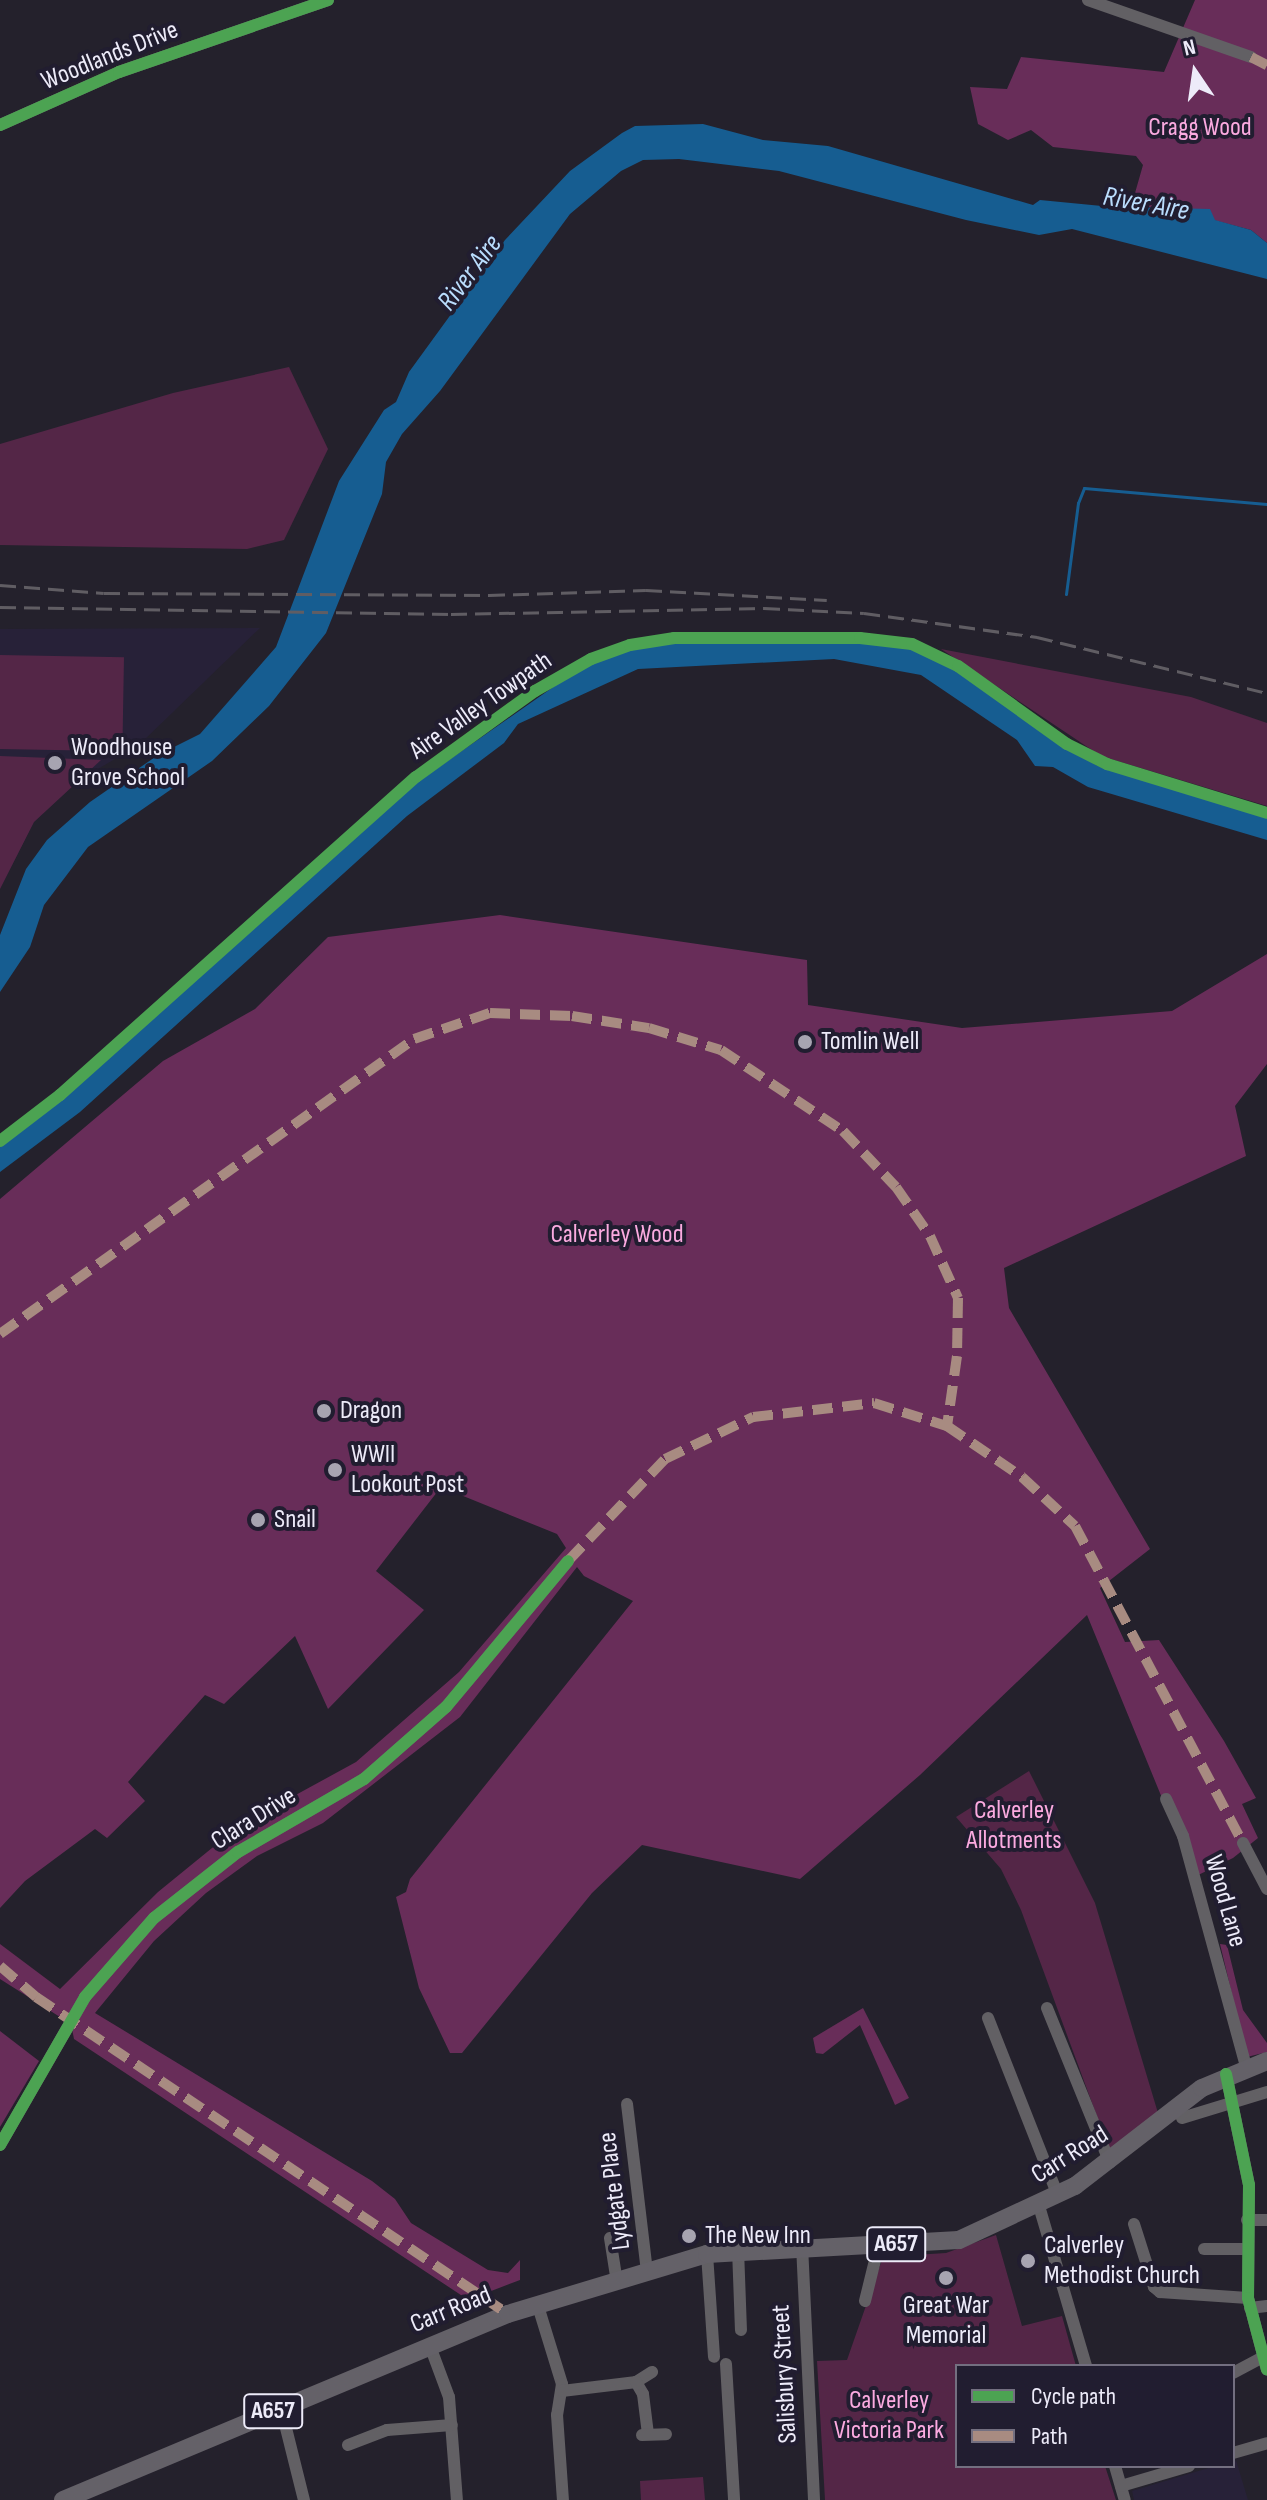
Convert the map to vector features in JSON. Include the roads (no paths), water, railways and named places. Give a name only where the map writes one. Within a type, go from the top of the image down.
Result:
[{"type":"main road","name":"Carr Road","points":[[63,2500],[430,2346],[538,2306],[707,2254],[802,2245],[959,2240],[1058,2196],[1110,2163],[1226,2074],[1267,2061]]},
{"type":"street","name":"Woodlands Drive","points":[[0,125],[119,72],[328,0]]},
{"type":"street","points":[[1088,0],[1251,57]]},
{"type":"street","name":"Clara Drive","points":[[0,2145],[85,1997],[154,1918],[238,1852],[364,1779],[446,1707],[568,1561]]},
{"type":"street","name":"Wood Lane","points":[[1166,1799],[1183,1836],[1246,2066]]},
{"type":"street","points":[[1243,1843],[1267,1889]]},
{"type":"street","points":[[1047,2008],[1110,2163]]},
{"type":"street","points":[[988,2018],[1058,2196]]},
{"type":"street","points":[[1226,2074],[1249,2185],[1246,2249],[1249,2303],[1265,2364],[1235,2372]]},
{"type":"street","points":[[1182,2118],[1267,2092]]},
{"type":"street","name":"Lydgate Place","points":[[627,2104],[647,2272]]},
{"type":"street","points":[[1039,2206],[1085,2364]]},
{"type":"street","points":[[1247,2220],[1267,2220]]},
{"type":"street","points":[[1134,2224],[1154,2287],[1160,2292],[1267,2306]]},
{"type":"street","points":[[610,2238],[617,2282]]},
{"type":"street","points":[[865,2301],[879,2244]]},
{"type":"street","name":"Salisbury Street","points":[[802,2245],[814,2500]]},
{"type":"street","points":[[738,2249],[741,2330]]},
{"type":"street","points":[[1204,2249],[1246,2249]]},
{"type":"street","points":[[707,2254],[714,2357]]},
{"type":"street","points":[[538,2306],[562,2391],[557,2415],[563,2500]]},
{"type":"street","points":[[430,2346],[445,2383],[452,2425],[457,2500]]},
{"type":"street","points":[[726,2364],[734,2500]]},
{"type":"street","points":[[562,2391],[636,2382],[652,2372]]},
{"type":"street","points":[[636,2382],[643,2394],[645,2434],[666,2434]]},
{"type":"street","points":[[281,2408],[304,2500]]},
{"type":"street","points":[[348,2445],[387,2430],[452,2425]]},
{"type":"street","points":[[1235,2452],[1267,2443]]},
{"type":"street","points":[[1116,2468],[1125,2500]]},
{"type":"street","points":[[1121,2486],[1182,2468]]},
{"type":"water","name":"River Aire","points":[[703,124],[763,140],[828,146],[1033,205],[1040,200],[1102,206],[1107,200],[1131,207],[1210,209],[1215,220],[1251,230],[1267,243],[1267,279],[1072,229],[1039,235],[966,220],[779,171],[679,159],[643,160],[621,171],[570,214],[440,391],[402,434],[386,462],[382,494],[326,633],[269,706],[212,761],[88,847],[44,905],[30,947],[0,992],[0,935],[26,869],[47,840],[90,802],[158,755],[200,734],[276,647],[339,481],[384,410],[396,402],[409,372],[505,240],[570,171],[622,133],[635,126]]},
{"type":"water","points":[[872,642],[920,650],[958,669],[1096,765],[1267,817],[1267,840],[1088,787],[1053,767],[1035,766],[1017,740],[921,675],[834,659],[638,669],[518,724],[504,743],[407,816],[80,1112],[0,1172],[0,1145],[67,1094],[406,790],[579,669],[649,643]]},
{"type":"waterway","points":[[1066,594],[1078,503],[1084,488],[1267,504]]},
{"type":"railway","points":[[0,585],[104,593],[489,595],[646,590],[827,600]]},
{"type":"railway","points":[[0,607],[451,614],[764,608],[864,613],[1037,637],[1267,693]]},
{"type":"place","name":"Woodhouse Grove School","points":[[55,763]]},
{"type":"place","name":"Tomlin Well","points":[[805,1042]]},
{"type":"place","name":"Dragon","points":[[324,1411]]},
{"type":"place","name":"WWII Lookout Post","points":[[335,1470]]},
{"type":"place","name":"Snail","points":[[258,1520]]},
{"type":"place","name":"The New Inn","points":[[689,2236]]},
{"type":"place","name":"Calverley Methodist Church","points":[[1028,2261]]},
{"type":"place","name":"Great War Memorial","points":[[946,2278]]},
{"type":"park label","name":"Cragg Wood","points":[[1200,128]]},
{"type":"park label","name":"Calverley Wood","points":[[617,1235]]},
{"type":"park label","name":"Calverley Allotments","points":[[1014,1826]]},
{"type":"park label","name":"Calverley Victoria Park","points":[[889,2416]]}]
